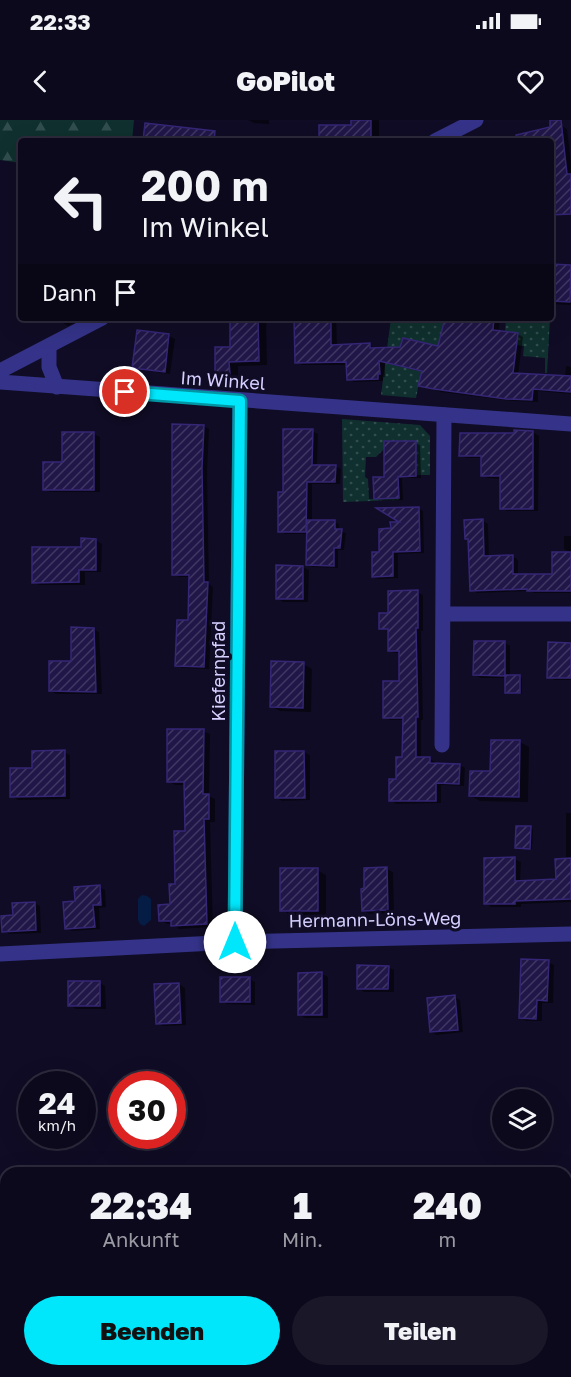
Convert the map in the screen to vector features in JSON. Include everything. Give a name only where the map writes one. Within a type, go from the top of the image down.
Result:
[{"type":"street","points":[[441,138],[476,120]]},
{"type":"street","points":[[0,371],[96,321]]},
{"type":"street","points":[[49,346],[50,367],[57,387]]},
{"type":"street","name":"Im Winkel","points":[[0,382],[571,424]]},
{"type":"street","name":"Kiefernpfad","points":[[235,942],[240,401]]},
{"type":"street","points":[[442,745],[444,415]]},
{"type":"street","points":[[444,614],[571,614]]},
{"type":"street","name":"Hermann-Löns-Weg","points":[[0,954],[235,942],[571,934]]},
{"type":"green space","points":[[0,120],[134,120],[132,138],[18,138],[18,163],[0,160]]},
{"type":"green space","points":[[391,321],[444,321],[431,375],[421,373],[416,398],[381,395]]},
{"type":"green space","points":[[506,321],[550,321],[547,373],[545,373],[545,358],[523,356],[524,346],[516,345],[518,333],[505,331]]},
{"type":"green space","points":[[342,419],[420,425],[430,436],[430,475],[416,475],[415,441],[384,441],[384,449],[376,457],[366,457],[365,477],[368,479],[369,499],[399,498],[399,500],[343,502]]},
{"type":"water","points":[[142,895],[151,899],[151,920],[144,926],[138,920],[138,899]]},
{"type":"building","points":[[351,120],[371,120],[371,138],[319,138],[319,125],[351,125]]},
{"type":"building","points":[[550,120],[561,120],[567,174],[571,174],[571,214],[554,215],[554,138],[516,138],[516,135],[550,127]]},
{"type":"building","points":[[145,123],[215,131],[214,138],[143,138]]},
{"type":"building","points":[[554,264],[571,265],[570,302],[554,301]]},
{"type":"building","points":[[230,321],[258,321],[259,361],[229,362],[230,374],[215,374],[215,347],[230,347]]},
{"type":"building","points":[[294,321],[331,321],[331,345],[370,343],[370,348],[400,347],[403,338],[438,346],[444,321],[494,321],[493,330],[518,333],[513,373],[571,376],[571,392],[533,389],[532,400],[506,399],[418,386],[422,371],[379,361],[378,379],[347,380],[346,362],[295,363]]},
{"type":"building","points":[[137,330],[169,334],[165,372],[132,368]]},
{"type":"building","points":[[172,424],[204,425],[202,468],[204,582],[208,582],[204,667],[175,666],[177,620],[188,620],[189,575],[172,575]]},
{"type":"building","points":[[283,429],[313,429],[312,465],[336,465],[335,482],[307,482],[306,532],[278,532],[278,492],[283,492]]},
{"type":"building","points":[[514,430],[533,431],[533,509],[500,509],[500,476],[481,476],[481,456],[459,456],[460,433],[514,433]]},
{"type":"building","points":[[62,432],[94,432],[94,490],[43,490],[43,462],[62,462]]},
{"type":"building","points":[[384,441],[416,441],[416,476],[398,477],[399,498],[374,499],[373,477],[384,477]]},
{"type":"building","points":[[419,507],[420,551],[393,552],[393,576],[372,577],[372,552],[379,552],[379,529],[391,528],[390,522],[399,522],[376,508]]},
{"type":"building","points":[[483,519],[484,556],[513,555],[513,574],[552,574],[552,552],[571,552],[571,591],[527,591],[527,589],[470,591],[468,539],[465,539],[464,520]]},
{"type":"building","points":[[307,520],[335,520],[335,529],[342,529],[340,548],[334,548],[334,566],[306,565]]},
{"type":"building","points":[[81,538],[96,539],[96,570],[79,570],[79,582],[32,583],[32,547],[81,547]]},
{"type":"building","points":[[276,565],[303,566],[303,599],[276,599]]},
{"type":"building","points":[[418,590],[416,757],[430,757],[430,763],[460,764],[459,784],[436,783],[436,801],[389,801],[389,779],[396,779],[396,757],[402,757],[403,718],[383,718],[383,681],[399,681],[399,651],[388,651],[388,629],[379,629],[379,613],[388,613],[388,591]]},
{"type":"building","points":[[71,627],[94,628],[96,692],[49,691],[49,661],[71,661]]},
{"type":"building","points":[[474,641],[505,641],[505,676],[473,675]]},
{"type":"building","points":[[548,642],[571,643],[571,678],[547,678]]},
{"type":"building","points":[[271,661],[304,662],[303,708],[270,707]]},
{"type":"building","points":[[505,675],[520,675],[520,693],[505,693]]},
{"type":"building","points":[[167,729],[204,729],[203,794],[209,794],[209,819],[204,819],[207,924],[171,926],[171,921],[159,921],[158,905],[170,904],[169,884],[175,884],[174,831],[185,831],[184,782],[167,782]]},
{"type":"building","points":[[491,740],[520,740],[519,797],[469,796],[470,771],[490,771]]},
{"type":"building","points":[[65,750],[65,796],[10,797],[10,768],[32,768],[32,751]]},
{"type":"building","points":[[275,751],[304,751],[305,798],[275,798]]},
{"type":"building","points":[[516,826],[531,826],[530,849],[515,848]]},
{"type":"building","points":[[515,857],[515,881],[556,879],[555,859],[571,858],[571,899],[484,904],[484,858]]},
{"type":"building","points":[[387,867],[388,910],[362,911],[361,889],[364,888],[364,868]]},
{"type":"building","points":[[280,868],[318,868],[318,911],[280,911]]},
{"type":"building","points":[[100,885],[101,905],[93,905],[95,927],[65,929],[63,902],[75,901],[74,887]]},
{"type":"building","points":[[35,902],[36,930],[2,932],[1,916],[13,915],[12,903]]},
{"type":"building","points":[[521,959],[549,960],[547,1001],[537,1000],[536,1019],[519,1018]]},
{"type":"building","points":[[357,965],[389,966],[388,989],[357,989]]},
{"type":"building","points":[[322,972],[322,1015],[298,1015],[298,973]]},
{"type":"building","points":[[220,977],[250,977],[250,1002],[220,1002]]},
{"type":"building","points":[[68,981],[100,981],[100,1006],[68,1006]]},
{"type":"building","points":[[179,983],[181,1023],[156,1024],[154,984]]},
{"type":"building","points":[[455,995],[458,1030],[430,1032],[427,998]]},
{"type":"route","points":[[125,392],[240,401],[235,942]]}]
